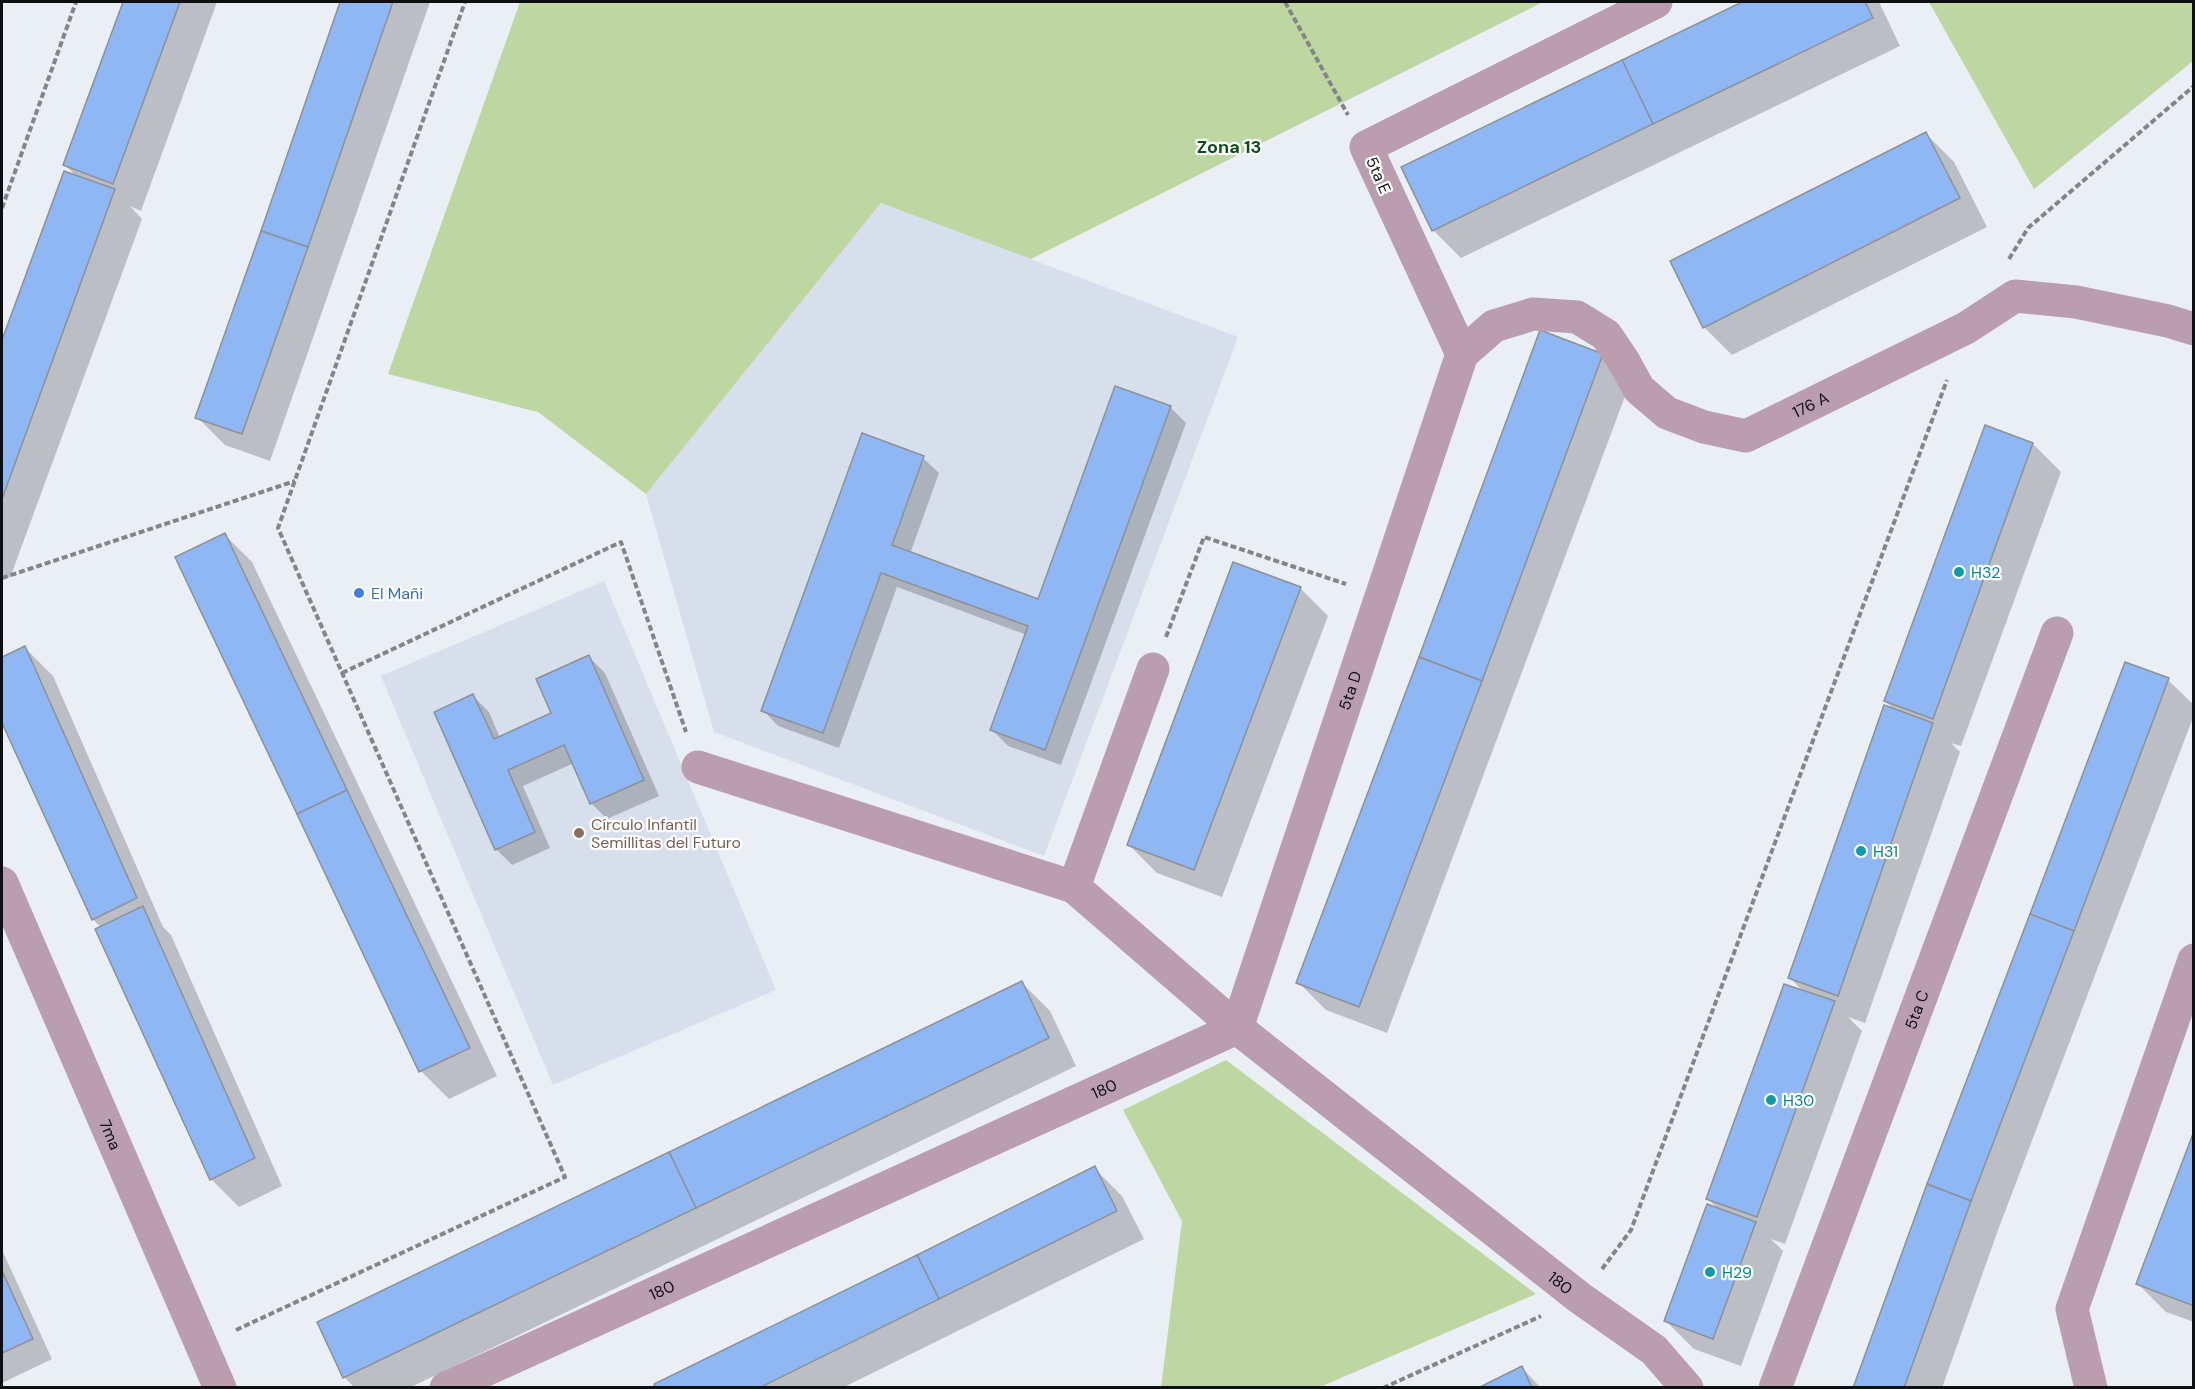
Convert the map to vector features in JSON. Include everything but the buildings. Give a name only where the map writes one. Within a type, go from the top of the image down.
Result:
[{"type":"street","points":[[1366,147],[1656,2]]},
{"type":"street","name":"5ta E","points":[[1366,147],[1462,354]]},
{"type":"street","name":"176 A","points":[[1462,354],[1494,326],[1533,314],[1577,317],[1606,335],[1639,389],[1667,412],[1704,427],[1746,436],[1966,328],[2015,296],[2076,302],[2168,321],[2193,329]]},
{"type":"street","name":"5ta D","points":[[1237,1028],[1462,354]]},
{"type":"street","name":"5ta C","points":[[1775,1388],[2057,633]]},
{"type":"street","points":[[1074,887],[1153,669]]},
{"type":"street","points":[[698,767],[1074,887],[1237,1028]]},
{"type":"street","name":"7ma","points":[[2,883],[219,1388]]},
{"type":"street","points":[[2091,1388],[2072,1309],[2193,960]]},
{"type":"street","name":"180","points":[[446,1388],[1237,1028],[1580,1298],[1654,1350],[1687,1388]]},
{"type":"path","points":[[2,208],[76,2]]},
{"type":"path","points":[[201,1346],[565,1177],[278,528],[465,2]]},
{"type":"path","name":"5ta E","points":[[1285,2],[1366,147]]},
{"type":"path","points":[[2003,268],[2028,228],[2193,86]]},
{"type":"path","points":[[1383,1388],[1580,1298],[1631,1230],[1966,328]]},
{"type":"path","points":[[2,578],[295,480]]},
{"type":"path","points":[[1153,669],[1204,537],[1381,596]]},
{"type":"path","points":[[342,673],[621,542],[698,767]]},
{"type":"shaded area","points":[[881,203],[1238,337],[1044,856],[714,732],[646,494]]},
{"type":"shaded area","name":"Círculo Infantil Semillitas del Futuro","points":[[604,581],[776,990],[553,1085],[381,676]]},
{"type":"green space","points":[[520,2],[1543,2],[1031,259],[881,203],[646,494],[538,412],[388,374]]},
{"type":"green space","points":[[1929,2],[2193,2],[2193,61],[2034,189]]},
{"type":"green space","points":[[1226,1060],[1536,1294],[1320,1387],[1161,1387],[1182,1221],[1123,1110]]},
{"type":"place","name":"H32","points":[[1959,572]]},
{"type":"place","name":"El Mañi","points":[[359,593]]},
{"type":"place","name":"Círculo Infantil Semillitas del Futuro","points":[[579,833]]},
{"type":"place","name":"H31","points":[[1861,851]]},
{"type":"place","name":"H30","points":[[1771,1100]]},
{"type":"place","name":"H29","points":[[1710,1272]]},
{"type":"district","name":"Zona 13","points":[[1229,147]]}]
